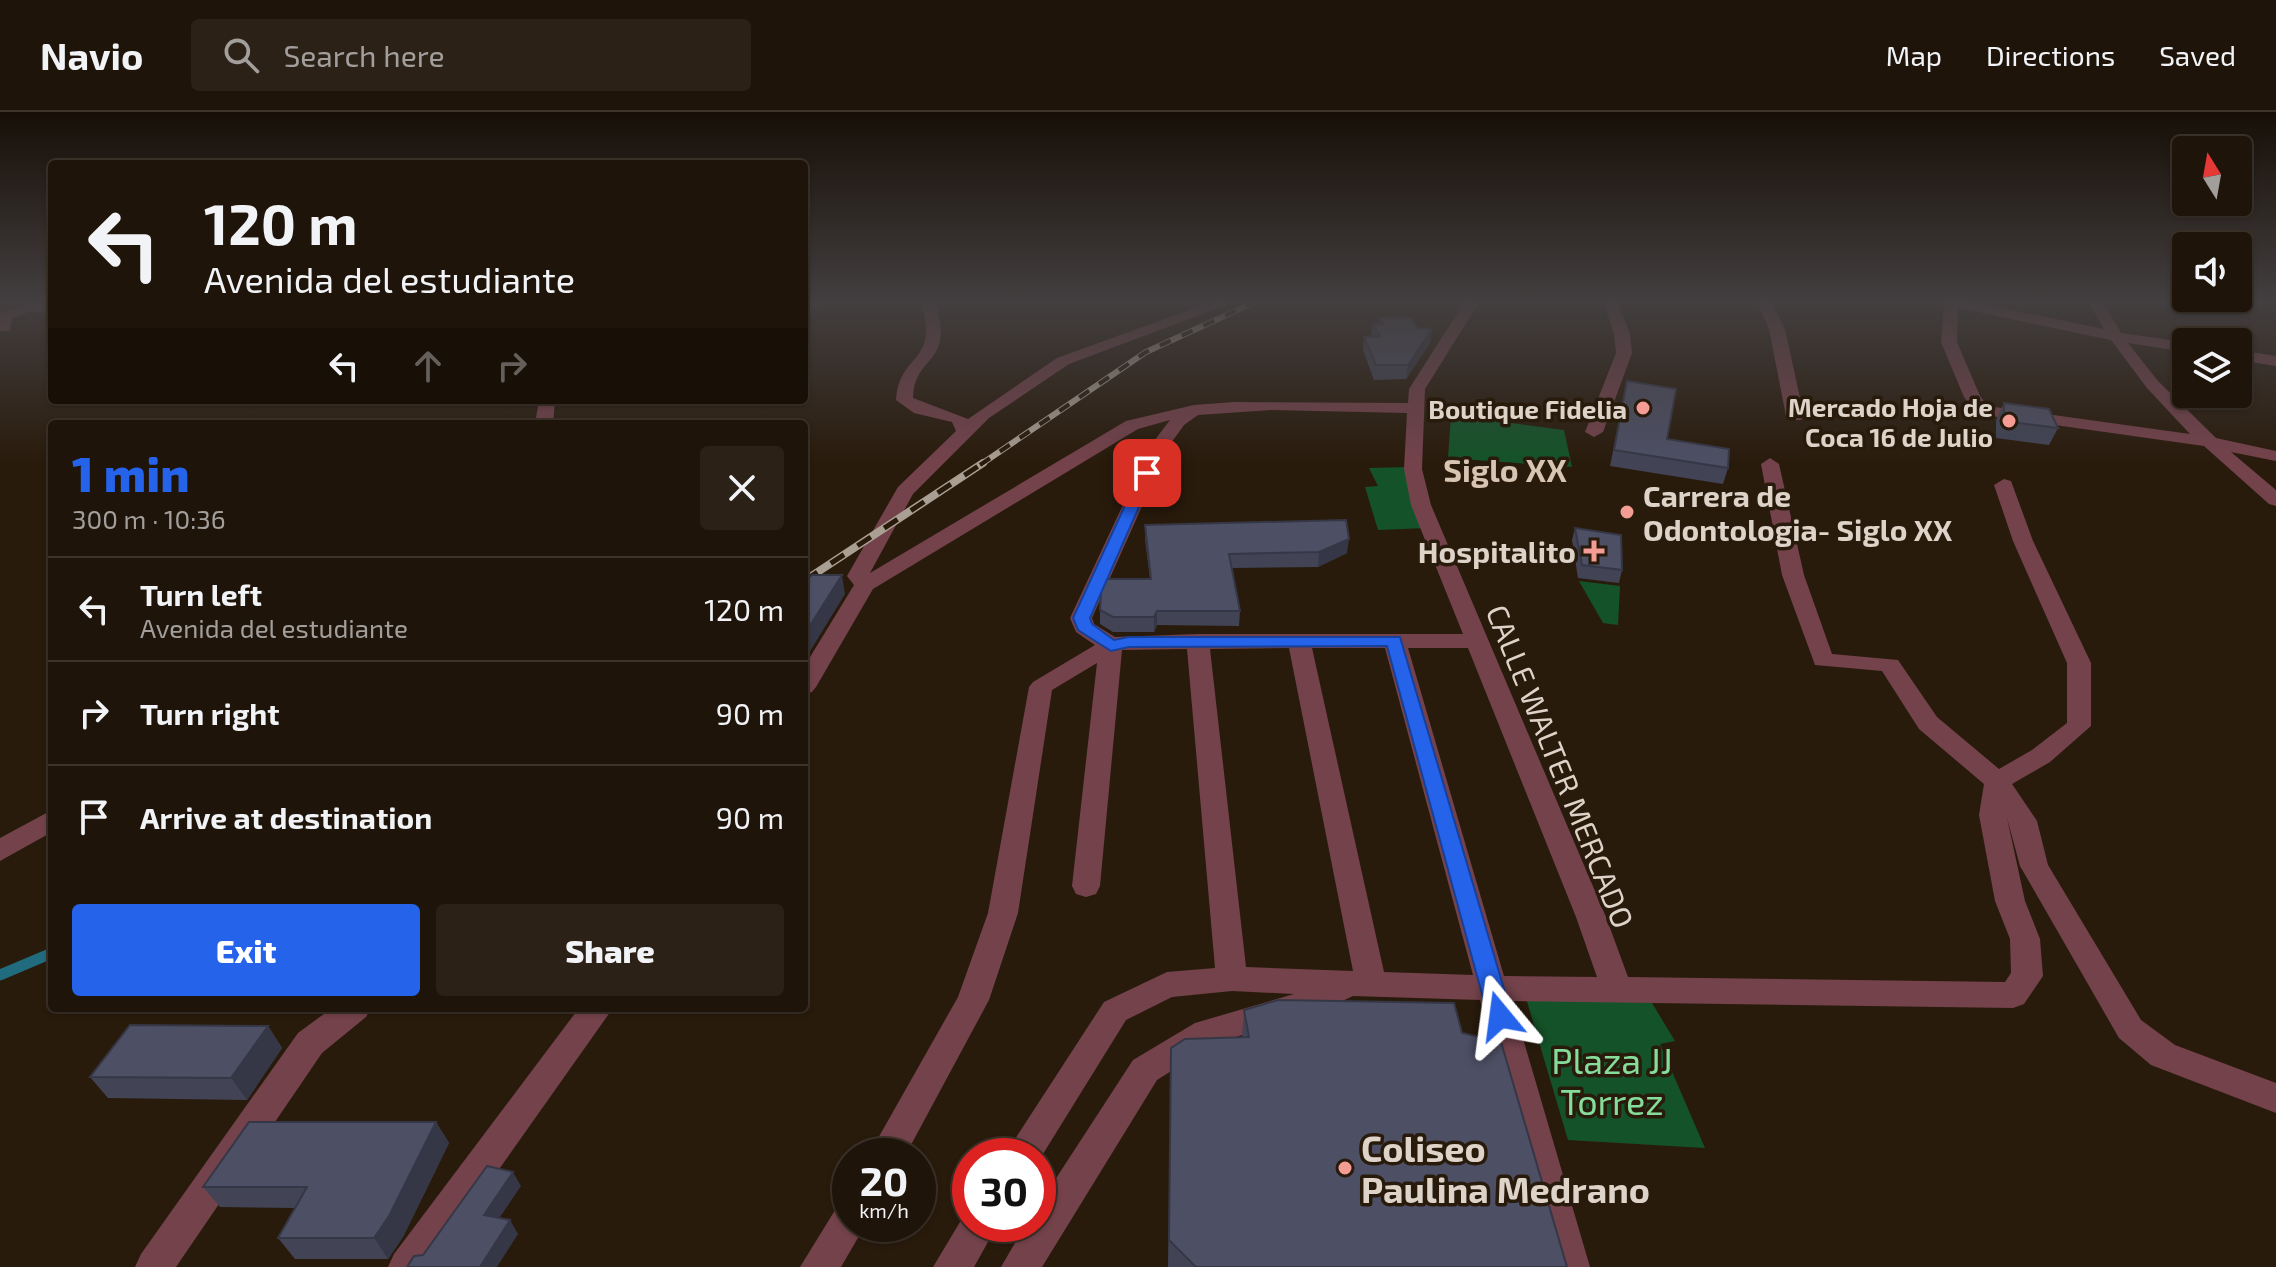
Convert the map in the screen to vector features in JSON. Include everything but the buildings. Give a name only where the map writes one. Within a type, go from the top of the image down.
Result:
[{"type":"street","points":[[929,355],[909,378],[903,391],[904,400],[920,409],[960,419],[964,430]]},
{"type":"street","points":[[865,585],[858,576],[905,491],[964,430],[1063,361],[1079,355]]},
{"type":"street","name":"CALLE WALTER MERCADO","points":[[1439,355],[1417,389],[1413,469],[1421,505],[1591,917],[1617,990]]},
{"type":"street","points":[[1594,432],[1623,355]]},
{"type":"street","points":[[1782,355],[1795,416]]},
{"type":"street","points":[[1954,355],[1972,397],[1983,410],[2204,441],[2276,456]]},
{"type":"street","points":[[2129,355],[2204,441],[2276,500]]},
{"type":"street","points":[[2252,357],[2276,361]]},
{"type":"street","points":[[808,680],[865,585],[1132,425],[1163,414],[1194,410],[1332,406],[1415,408]]},
{"type":"street","points":[[1111,645],[1084,627],[1081,618],[1160,445],[1178,421],[1194,410]]},
{"type":"street","points":[[1770,464],[1793,575],[1823,660],[1890,665],[1928,723],[1997,781],[2023,821],[2034,866],[2130,1029],[2163,1055],[2276,1098]]},
{"type":"street","points":[[1997,781],[2041,756],[2079,726],[2079,663],[2023,541],[2004,485]]},
{"type":"street","points":[[1394,640],[1571,1267]]},
{"type":"street","points":[[1198,641],[1232,979]]},
{"type":"street","points":[[1299,641],[1363,981]]},
{"type":"street","points":[[896,1138],[973,1000],[1003,913],[1041,687],[1111,645],[1129,642],[1478,641]]},
{"type":"street","points":[[1086,886],[1111,645]]},
{"type":"street","points":[[1034,1138],[1115,1011],[1167,985],[1232,979],[1363,981],[1492,988],[2013,995],[2027,976],[2025,939],[2010,901],[1993,815],[1997,781]]},
{"type":"street","points":[[0,851],[48,821]]},
{"type":"street","points":[[1020,1267],[1145,1070],[1206,1033],[1312,1001],[1363,981]]},
{"type":"street","points":[[154,1267],[310,1043],[350,1012]]},
{"type":"street","points":[[407,1267],[594,1012]]},
{"type":"street","points":[[819,1267],[835,1242]]},
{"type":"street","points":[[952,1267],[968,1242]]},
{"type":"green space","points":[[1451,415],[1564,430],[1572,467],[1448,458]]},
{"type":"green space","points":[[1409,467],[1426,528],[1378,530],[1365,487],[1378,486],[1369,468]]},
{"type":"green space","points":[[1579,581],[1620,586],[1618,625],[1603,623]]},
{"type":"green space","name":"Plaza JJ Torrez","points":[[1526,998],[1652,1003],[1675,1041],[1660,1044],[1705,1148],[1568,1140]]},
{"type":"waterway","points":[[0,975],[48,955]]},
{"type":"railway","points":[[981,464],[1142,355]]},
{"type":"railway","points":[[808,578],[981,464]]},
{"type":"place","name":"Boutique Fidelia","points":[[1643,408]]},
{"type":"place","name":"Mercado Hoja de Coca 16 de Julio","points":[[2009,421]]},
{"type":"place","name":"Carrera de Odontologia- Siglo XX","points":[[1627,512]]},
{"type":"place","name":"Hospitalito","points":[[1594,551]]},
{"type":"place","name":"Coliseo Paulina Medrano","points":[[1345,1168]]},
{"type":"district","name":"Siglo XX","points":[[1505,469]]},
{"type":"route","points":[[1147,473],[1081,618],[1084,627],[1111,645],[1129,642],[1394,640],[1500,1016]]}]
